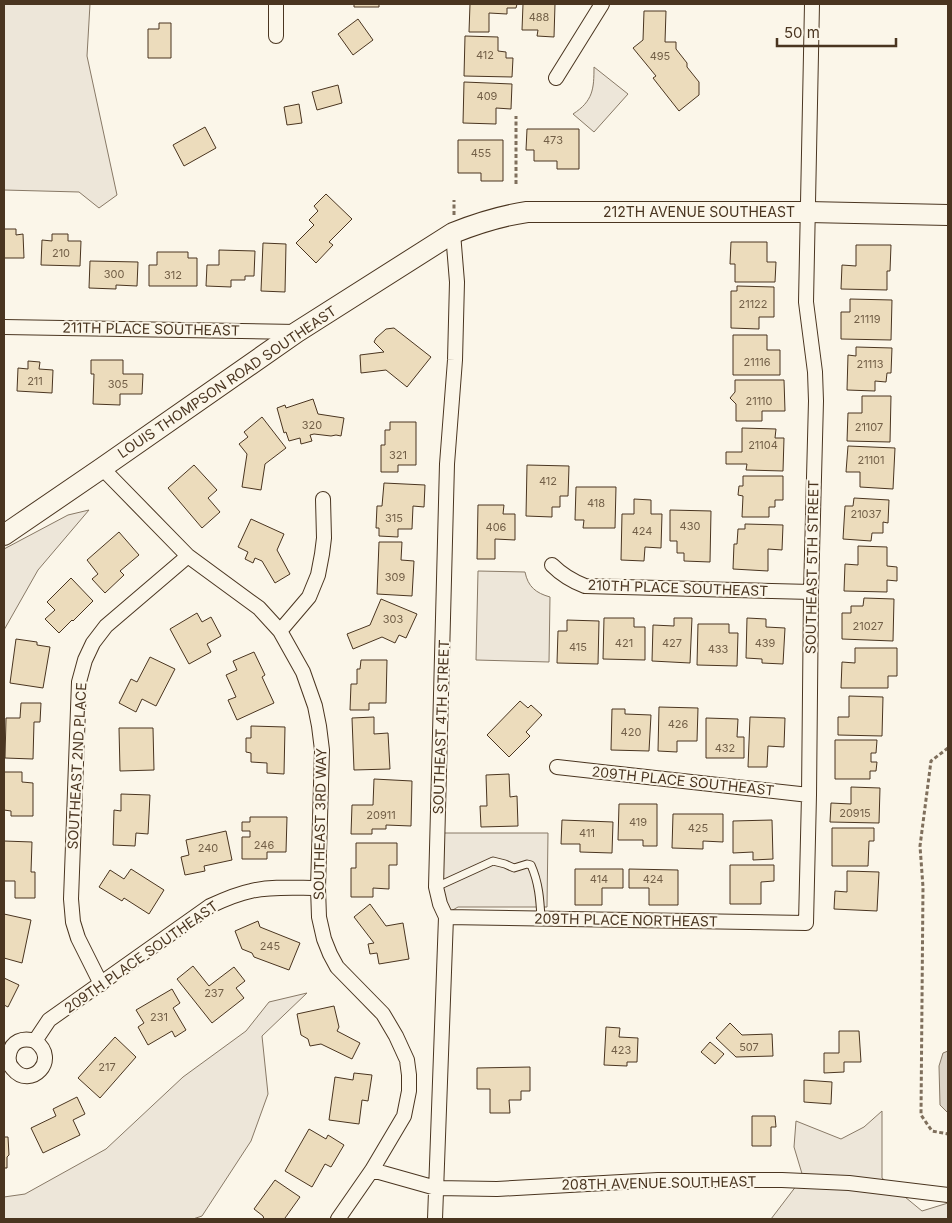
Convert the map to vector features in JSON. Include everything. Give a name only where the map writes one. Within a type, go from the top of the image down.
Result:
[{"type":"street","points":[[276,4],[276,36]]},
{"type":"street","points":[[556,78],[602,4]]},
{"type":"street","name":"SOUTHEAST 5TH STREET","points":[[806,923],[810,795],[811,592],[816,401],[815,372],[806,302],[812,4]]},
{"type":"street","name":"212TH AVENUE SOUTHEAST","points":[[453,233],[505,215],[527,212],[808,212],[948,215]]},
{"type":"street","name":"LOUIS THOMPSON ROAD SOUTHEAST","points":[[4,535],[297,332],[453,233]]},
{"type":"street","name":"SOUTHEAST 4TH STREET","points":[[435,1219],[446,917],[440,904],[436,887],[448,464],[455,360],[457,282],[453,233]]},
{"type":"street","name":"211TH PLACE SOUTHEAST","points":[[4,327],[297,332]]},
{"type":"street","name":"SOUTHEAST 3RD WAY","points":[[102,468],[188,556],[259,608],[280,631],[303,672],[315,706],[322,750],[318,888],[319,916],[324,939],[338,967],[383,1014],[407,1060],[409,1075],[409,1091],[404,1116],[372,1170],[338,1219]]},
{"type":"street","points":[[280,631],[309,597],[318,575],[324,538],[323,499]]},
{"type":"street","name":"SOUTHEAST 2ND PLACE","points":[[101,984],[78,938],[73,922],[73,820],[79,682],[92,643],[106,626],[188,556]]},
{"type":"street","name":"210TH PLACE SOUTHEAST","points":[[552,565],[571,581],[585,586],[811,592]]},
{"type":"street","name":"209TH PLACE SOUTHEAST","points":[[557,767],[810,795]]},
{"type":"street","name":"209TH PLACE SOUTHEAST","points":[[35,1041],[49,1020],[210,906],[231,896],[270,888],[318,888]]},
{"type":"street","name":"209TH PLACE NORTHEAST","points":[[446,917],[806,923]]},
{"type":"street","points":[[22,1039],[35,1041],[44,1050],[45,1063],[42,1068],[31,1076],[8,1071],[9,1052],[12,1046],[22,1039]]},
{"type":"street","name":"208TH AVENUE SOUTHEAST","points":[[372,1170],[436,1188],[497,1189],[658,1180],[782,1180],[849,1182],[948,1195]]},
{"type":"lane","points":[[436,887],[493,862],[506,864],[514,868],[527,864],[532,865],[540,892],[541,918]]},
{"type":"path","points":[[516,116],[516,184]]},
{"type":"path","points":[[948,748],[931,761],[920,846],[924,887],[920,1115],[932,1132],[948,1134]]},
{"type":"shaded area","points":[[4,4],[90,4],[87,56],[117,195],[99,208],[79,192],[4,190]]},
{"type":"shaded area","points":[[594,67],[628,94],[594,132],[573,114],[585,104],[591,94],[594,82]]},
{"type":"shaded area","points":[[89,510],[38,570],[4,630],[4,549],[68,515]]},
{"type":"shaded area","points":[[478,571],[525,572],[528,582],[533,589],[550,597],[549,662],[476,660]]},
{"type":"shaded area","points":[[441,833],[548,833],[547,907],[458,907],[451,911],[444,901],[441,882]]},
{"type":"shaded area","points":[[307,993],[262,1036],[268,1094],[251,1141],[202,1216],[193,1219],[4,1219],[4,1197],[25,1194],[106,1149],[183,1077],[246,1031],[269,1002]]},
{"type":"shaded area","points":[[948,1051],[948,1113],[940,1105],[939,1066],[943,1053]]},
{"type":"shaded area","points":[[882,1111],[882,1178],[922,1211],[948,1203],[948,1219],[771,1219],[803,1177],[794,1147],[796,1121],[841,1139],[864,1127]]},
{"type":"building","points":[[354,4],[379,4],[379,7],[354,7]]},
{"type":"building","points":[[470,4],[517,4],[516,8],[507,8],[507,14],[489,13],[489,32],[469,32]]},
{"type":"building","points":[[523,4],[555,4],[554,37],[537,36],[538,30],[522,30]]},
{"type":"building","points":[[644,11],[666,11],[665,42],[676,42],[676,49],[699,82],[699,95],[679,111],[653,78],[656,76],[633,48],[643,40]]},
{"type":"building","points":[[358,19],[373,40],[353,55],[338,34]]},
{"type":"building","points":[[159,23],[171,23],[171,58],[148,58],[148,29],[159,29]]},
{"type":"building","points":[[465,36],[498,37],[498,51],[506,52],[506,58],[513,58],[512,77],[464,76]]},
{"type":"building","points":[[464,82],[512,84],[511,109],[496,108],[496,124],[463,123]]},
{"type":"building","points":[[338,85],[342,103],[317,110],[312,92]]},
{"type":"building","points":[[299,104],[302,123],[287,125],[284,107]]},
{"type":"building","points":[[205,127],[216,148],[184,166],[173,145]]},
{"type":"building","points":[[527,129],[579,129],[579,169],[557,169],[557,161],[534,161],[534,150],[526,150]]},
{"type":"building","points":[[458,140],[503,140],[503,181],[481,181],[481,173],[458,173]]},
{"type":"building","points":[[326,194],[352,219],[329,242],[333,245],[316,263],[296,243],[314,225],[309,220],[318,211],[314,206]]},
{"type":"building","points":[[4,229],[16,229],[16,235],[23,234],[24,258],[4,258]]},
{"type":"building","points":[[52,234],[68,234],[68,241],[81,241],[80,266],[41,265],[42,240],[52,241]]},
{"type":"building","points":[[731,242],[767,242],[767,262],[776,262],[775,282],[735,282],[735,264],[730,264]]},
{"type":"building","points":[[263,243],[286,244],[285,292],[261,291]]},
{"type":"building","points":[[856,245],[891,245],[890,271],[887,271],[887,290],[841,289],[842,265],[856,266]]},
{"type":"building","points":[[219,250],[255,251],[254,276],[245,276],[245,280],[231,280],[231,287],[206,286],[207,265],[219,265]]},
{"type":"building","points":[[157,252],[188,252],[188,258],[197,258],[197,286],[149,286],[149,265],[157,265]]},
{"type":"building","points":[[90,261],[138,262],[137,286],[116,285],[116,289],[89,288]]},
{"type":"building","points":[[737,286],[774,287],[774,317],[759,317],[759,329],[731,328],[731,291],[737,291]]},
{"type":"building","points":[[850,299],[892,300],[891,340],[841,339],[841,312],[850,312]]},
{"type":"building","points":[[394,328],[431,357],[407,387],[386,370],[361,373],[360,355],[384,352],[374,342],[386,329]]},
{"type":"building","points":[[733,335],[767,335],[767,350],[780,350],[780,375],[733,375]]},
{"type":"building","points":[[856,347],[892,348],[891,373],[887,373],[886,382],[875,381],[875,391],[847,390],[848,355],[856,356]]},
{"type":"building","points":[[91,360],[123,360],[123,374],[143,374],[142,394],[120,394],[120,405],[93,404],[94,374],[91,374]]},
{"type":"building","points":[[28,361],[40,362],[39,369],[53,370],[52,393],[17,391],[18,368],[28,369]]},
{"type":"building","points":[[735,380],[784,380],[785,411],[762,411],[762,421],[736,421],[736,404],[730,398],[735,392]]},
{"type":"building","points":[[862,396],[891,396],[890,442],[847,441],[848,413],[862,413]]},
{"type":"building","points":[[313,399],[318,414],[344,418],[341,436],[314,434],[310,435],[312,441],[301,444],[300,438],[289,441],[286,432],[284,433],[277,408],[285,405],[286,408]]},
{"type":"building","points":[[262,417],[286,448],[265,464],[261,490],[242,487],[247,454],[239,444],[248,437],[244,432]]},
{"type":"building","points":[[390,422],[416,422],[416,465],[398,465],[398,472],[381,472],[381,445],[385,445],[385,430],[390,430]]},
{"type":"building","points":[[742,428],[776,429],[775,438],[784,438],[783,471],[746,470],[747,464],[726,464],[726,452],[742,452]]},
{"type":"building","points":[[848,446],[895,448],[893,489],[860,487],[860,472],[846,472]]},
{"type":"building","points":[[194,465],[217,490],[208,498],[220,512],[202,528],[168,488]]},
{"type":"building","points":[[527,465],[569,466],[568,496],[560,496],[560,507],[552,507],[552,517],[526,516]]},
{"type":"building","points":[[743,476],[783,476],[783,500],[775,500],[775,507],[769,507],[769,517],[742,517],[743,496],[738,495],[739,486],[743,486]]},
{"type":"building","points":[[384,483],[425,485],[424,507],[413,506],[412,529],[398,529],[398,537],[379,536],[379,528],[376,528],[377,506],[382,506]]},
{"type":"building","points":[[576,487],[616,487],[615,528],[583,528],[584,520],[575,520]]},
{"type":"building","points":[[854,498],[889,500],[888,523],[883,522],[883,533],[872,533],[871,541],[843,539],[845,506],[853,506]]},
{"type":"building","points":[[634,499],[651,500],[651,514],[662,514],[661,548],[645,547],[644,561],[621,560],[622,514],[634,514]]},
{"type":"building","points":[[478,505],[504,505],[503,514],[515,514],[515,540],[495,539],[495,559],[477,559]]},
{"type":"building","points":[[670,510],[711,511],[710,562],[684,561],[684,553],[677,553],[677,541],[670,541]]},
{"type":"building","points":[[251,519],[284,534],[277,550],[290,574],[275,583],[262,561],[255,558],[253,563],[245,559],[248,552],[238,547]]},
{"type":"building","points":[[745,524],[783,525],[782,550],[768,549],[768,571],[733,569],[734,544],[737,544],[738,529],[745,529]]},
{"type":"building","points":[[119,532],[139,555],[120,571],[124,575],[105,593],[92,579],[98,574],[87,560]]},
{"type":"building","points":[[379,542],[402,542],[401,560],[414,561],[412,596],[377,594]]},
{"type":"building","points":[[858,546],[887,547],[887,566],[897,567],[897,581],[887,580],[887,592],[844,591],[845,564],[858,565]]},
{"type":"building","points":[[71,578],[93,601],[59,633],[45,619],[55,610],[47,602]]},
{"type":"building","points":[[864,598],[894,599],[893,641],[842,639],[842,613],[851,613],[851,606],[863,606]]},
{"type":"building","points":[[381,599],[417,614],[406,638],[399,635],[395,643],[382,637],[353,649],[347,634],[370,625]]},
{"type":"building","points":[[197,613],[202,622],[211,617],[221,636],[207,644],[211,652],[189,664],[170,629]]},
{"type":"building","points":[[604,618],[634,618],[634,627],[645,627],[645,660],[603,659]]},
{"type":"building","points":[[674,618],[692,618],[690,663],[652,661],[653,625],[674,626]]},
{"type":"building","points":[[747,618],[766,619],[766,627],[785,628],[783,664],[762,663],[762,659],[746,658]]},
{"type":"building","points":[[567,620],[599,621],[598,664],[557,663],[558,631],[567,631]]},
{"type":"building","points":[[698,624],[729,624],[729,633],[738,633],[737,666],[697,665]]},
{"type":"building","points":[[16,639],[37,642],[37,645],[50,647],[43,688],[10,683]]},
{"type":"building","points":[[855,648],[897,648],[897,676],[888,676],[888,688],[841,688],[842,662],[855,663]]},
{"type":"building","points":[[254,652],[265,675],[262,677],[274,703],[237,720],[228,700],[236,697],[226,675],[237,670],[233,661]]},
{"type":"building","points":[[150,657],[175,669],[156,706],[142,699],[136,712],[119,703],[131,679],[137,682]]},
{"type":"building","points":[[361,660],[387,660],[386,703],[369,703],[369,710],[350,710],[351,684],[357,684],[357,669],[360,669]]},
{"type":"building","points":[[849,696],[883,697],[882,736],[838,735],[838,717],[849,717]]},
{"type":"building","points":[[520,701],[528,708],[531,705],[542,715],[526,732],[530,736],[509,757],[487,735]]},
{"type":"building","points":[[21,703],[41,703],[40,722],[34,722],[33,759],[5,758],[6,718],[20,718]]},
{"type":"building","points":[[659,707],[698,708],[697,741],[677,741],[677,752],[658,751]]},
{"type":"building","points":[[612,709],[625,709],[625,714],[651,715],[649,751],[611,750]]},
{"type":"building","points":[[374,717],[374,734],[388,733],[390,769],[354,770],[352,718]]},
{"type":"building","points":[[750,717],[785,718],[784,747],[768,746],[767,767],[748,767]]},
{"type":"building","points":[[706,718],[738,719],[737,737],[744,737],[744,758],[706,758]]},
{"type":"building","points":[[251,726],[285,727],[284,774],[267,773],[267,763],[251,762],[251,753],[246,752],[246,738],[251,738]]},
{"type":"building","points":[[119,728],[153,728],[154,770],[120,771]]},
{"type":"building","points":[[835,740],[877,740],[876,753],[871,753],[871,762],[877,762],[876,771],[870,771],[870,779],[835,779]]},
{"type":"building","points":[[4,772],[22,772],[22,782],[33,783],[33,816],[11,816],[11,811],[4,810]]},
{"type":"building","points":[[509,774],[510,797],[517,796],[518,826],[481,827],[480,806],[487,806],[486,775]]},
{"type":"building","points":[[374,779],[412,781],[411,826],[386,825],[386,829],[372,829],[372,834],[351,834],[352,805],[373,805]]},
{"type":"building","points":[[851,787],[880,788],[879,823],[830,822],[831,803],[851,804]]},
{"type":"building","points":[[121,794],[150,795],[148,834],[136,833],[135,846],[113,845],[114,810],[121,811]]},
{"type":"building","points":[[619,804],[657,804],[657,846],[643,846],[643,840],[618,840]]},
{"type":"building","points":[[673,814],[723,814],[723,842],[703,841],[703,849],[672,848]]},
{"type":"building","points":[[250,817],[287,817],[286,852],[267,852],[267,859],[242,859],[242,837],[250,837],[250,831],[242,831],[242,822],[250,822]]},
{"type":"building","points":[[562,820],[613,822],[612,853],[580,852],[580,844],[561,844]]},
{"type":"building","points":[[772,820],[773,859],[753,860],[753,852],[733,853],[733,821]]},
{"type":"building","points":[[832,828],[874,828],[874,841],[869,841],[868,866],[832,866]]},
{"type":"building","points":[[226,831],[232,860],[204,866],[205,871],[185,875],[181,857],[189,855],[186,840]]},
{"type":"building","points":[[4,841],[32,842],[31,872],[35,872],[35,898],[15,898],[15,881],[4,881]]},
{"type":"building","points":[[356,843],[397,843],[397,865],[389,865],[389,889],[373,888],[373,897],[351,897],[351,868],[356,868]]},
{"type":"building","points":[[730,865],[774,865],[774,881],[761,882],[761,904],[730,904]]},
{"type":"building","points":[[131,869],[164,890],[149,914],[124,898],[122,901],[99,887],[110,870],[124,879]]},
{"type":"building","points":[[575,869],[623,869],[623,888],[602,888],[602,905],[575,905]]},
{"type":"building","points":[[629,869],[678,870],[678,905],[649,905],[649,888],[629,888]]},
{"type":"building","points":[[847,871],[879,872],[877,911],[834,909],[835,891],[847,892]]},
{"type":"building","points":[[370,904],[386,926],[403,923],[409,959],[379,964],[377,953],[370,954],[368,944],[374,943],[354,917]]},
{"type":"building","points":[[4,914],[31,920],[22,963],[4,958]]},
{"type":"building","points":[[258,921],[260,927],[300,943],[289,970],[254,957],[252,953],[242,949],[235,931]]},
{"type":"building","points":[[193,966],[209,986],[234,967],[245,981],[236,988],[244,998],[212,1023],[177,979]]},
{"type":"building","points":[[4,978],[19,985],[8,1007],[4,1005]]},
{"type":"building","points":[[172,989],[180,1003],[173,1008],[186,1030],[175,1037],[172,1031],[148,1045],[138,1027],[144,1023],[136,1010]]},
{"type":"building","points":[[334,1006],[339,1027],[337,1031],[360,1043],[352,1059],[321,1044],[310,1046],[308,1039],[301,1035],[297,1014]]},
{"type":"building","points":[[730,1023],[742,1035],[772,1034],[773,1056],[736,1057],[716,1038]]},
{"type":"building","points":[[606,1027],[620,1028],[619,1037],[638,1038],[637,1062],[627,1062],[627,1066],[604,1065]]},
{"type":"building","points":[[839,1031],[859,1031],[861,1062],[844,1062],[844,1072],[824,1073],[824,1053],[839,1053]]},
{"type":"building","points":[[115,1037],[136,1057],[100,1098],[78,1078]]},
{"type":"building","points":[[710,1042],[724,1054],[715,1064],[701,1052]]},
{"type":"building","points":[[530,1067],[530,1091],[521,1091],[521,1100],[509,1100],[510,1113],[490,1113],[490,1089],[477,1089],[477,1068]]},
{"type":"building","points":[[354,1073],[372,1075],[368,1101],[362,1100],[359,1124],[329,1120],[335,1077],[353,1080]]},
{"type":"building","points":[[804,1080],[832,1082],[831,1104],[804,1102]]},
{"type":"building","points":[[77,1097],[85,1114],[73,1120],[80,1135],[43,1153],[31,1128],[56,1116],[53,1109]]},
{"type":"building","points":[[752,1116],[775,1116],[776,1127],[771,1127],[771,1146],[752,1146]]},
{"type":"building","points":[[309,1129],[326,1139],[328,1135],[344,1145],[331,1167],[325,1164],[312,1187],[285,1171]]},
{"type":"building","points":[[4,1137],[8,1137],[9,1155],[7,1157],[7,1168],[4,1168]]},
{"type":"building","points":[[275,1180],[300,1197],[285,1219],[264,1219],[254,1209]]}]
